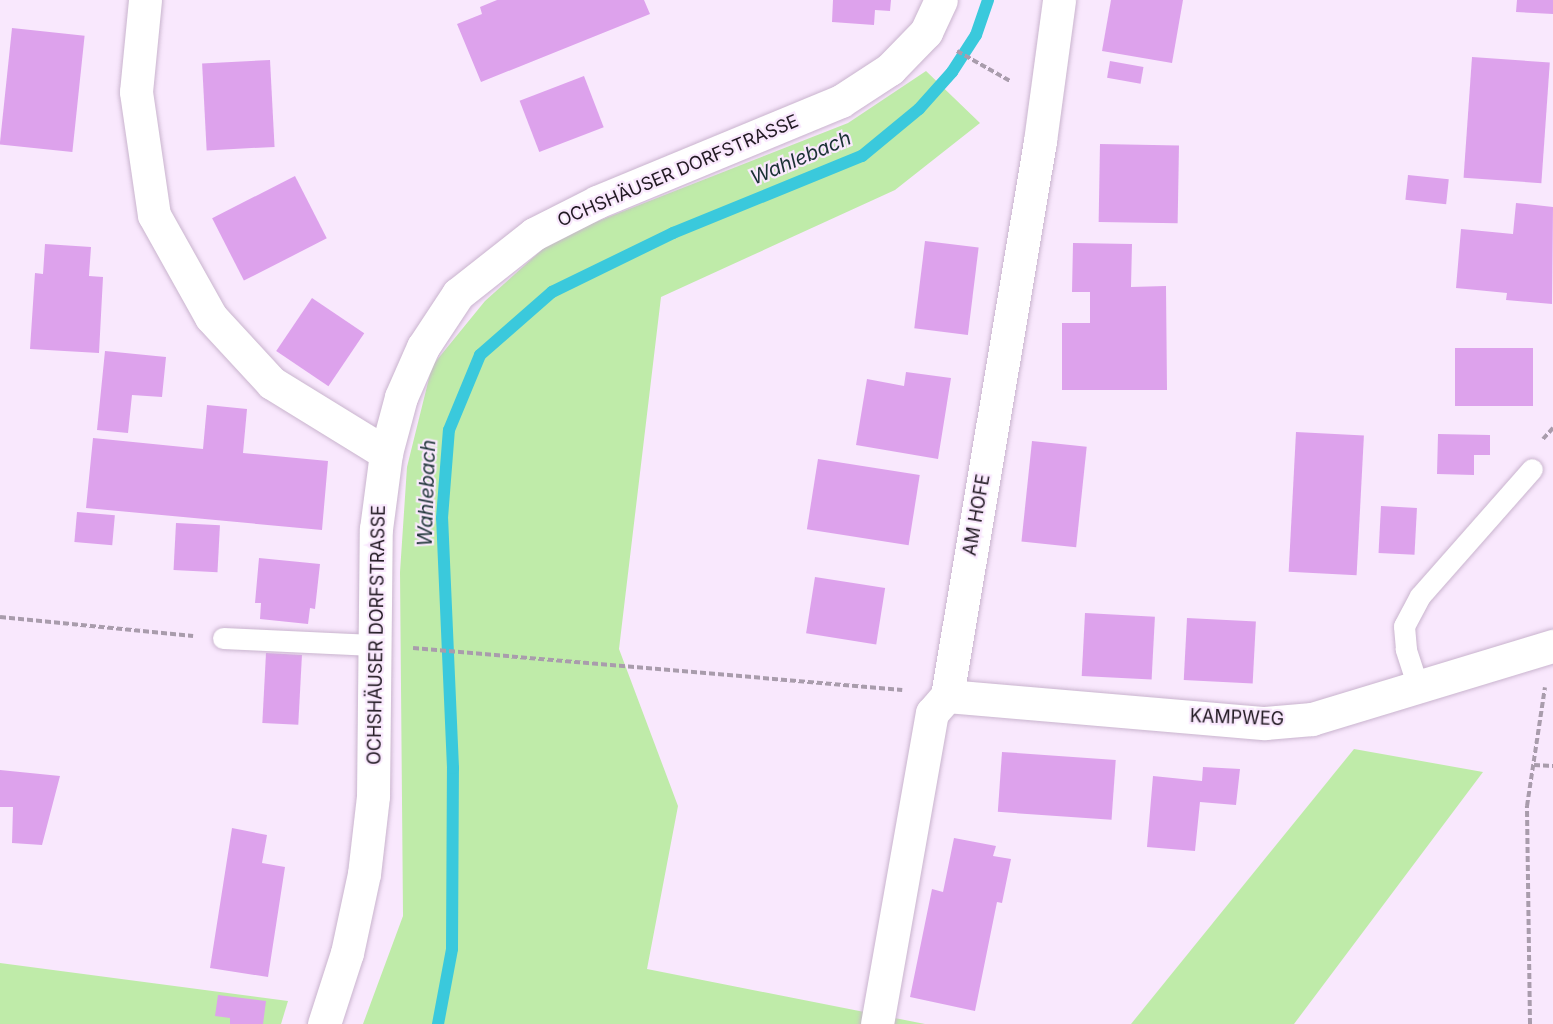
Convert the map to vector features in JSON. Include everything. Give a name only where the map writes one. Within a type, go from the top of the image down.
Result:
[{"type":"street","points":[[145,0],[136,92],[154,215],[211,317],[272,383],[386,453]]},
{"type":"street","name":"OCHSHÄUSER DORFSTRASSE","points":[[324,1024],[347,953],[364,874],[373,796],[376,529],[386,453],[401,397],[423,347],[458,294],[501,256],[534,234],[597,202],[841,101],[890,69],[926,32],[941,0]]},
{"type":"street","name":"AM HOFE","points":[[877,1024],[932,713],[947,696],[1038,152],[1059,0]]},
{"type":"street","name":"KAMPWEG","points":[[947,696],[1265,723],[1312,719],[1551,646]]},
{"type":"lane","points":[[1418,687],[1406,649],[1404,626],[1420,596],[1532,470]]},
{"type":"lane","points":[[223,638],[373,645]]},
{"type":"path","points":[[0,617],[166,635]]},
{"type":"path","points":[[1530,1024],[1527,806],[1551,646]]},
{"type":"path","points":[[412,648],[947,696]]},
{"type":"path","points":[[1534,765],[1553,766]]},
{"type":"green space","points":[[926,71],[980,123],[895,190],[661,297],[619,649],[678,806],[647,969],[925,1024],[363,1024],[403,916],[400,572],[407,467],[432,366],[485,301],[555,238],[848,123]]},
{"type":"green space","points":[[1354,749],[1483,772],[1294,1024],[1131,1024]]},
{"type":"green space","points":[[0,963],[288,1001],[281,1024],[0,1024]]},
{"type":"building","points":[[497,0],[644,0],[650,14],[481,82],[457,24],[482,14],[480,7]]},
{"type":"building","points":[[833,0],[891,0],[890,11],[875,10],[874,25],[832,22]]},
{"type":"building","points":[[1111,0],[1183,0],[1172,63],[1102,51]]},
{"type":"building","points":[[1517,0],[1553,0],[1553,14],[1516,12]]},
{"type":"building","points":[[12,28],[85,36],[72,152],[0,144]]},
{"type":"building","points":[[1472,57],[1550,62],[1541,183],[1464,178]]},
{"type":"building","points":[[270,60],[275,147],[207,150],[202,64]]},
{"type":"building","points":[[1110,61],[1143,67],[1141,84],[1107,78]]},
{"type":"building","points":[[584,76],[604,127],[539,152],[520,101]]},
{"type":"building","points":[[1100,144],[1179,145],[1178,223],[1099,222]]},
{"type":"building","points":[[1408,175],[1449,179],[1446,204],[1405,200]]},
{"type":"building","points":[[295,176],[327,238],[244,281],[212,218]]},
{"type":"building","points":[[1516,203],[1553,207],[1552,304],[1506,300],[1507,293],[1456,288],[1461,229],[1513,234]]},
{"type":"building","points":[[925,241],[979,248],[968,335],[914,328]]},
{"type":"building","points":[[1073,243],[1132,244],[1131,287],[1166,286],[1167,390],[1062,390],[1062,323],[1090,323],[1090,292],[1072,292]]},
{"type":"building","points":[[45,244],[91,247],[89,276],[103,277],[99,353],[30,349],[35,273],[43,274]]},
{"type":"building","points":[[312,298],[364,333],[328,386],[276,351]]},
{"type":"building","points":[[1455,348],[1533,348],[1533,406],[1455,406]]},
{"type":"building","points":[[105,351],[166,357],[162,397],[132,395],[128,433],[97,430]]},
{"type":"building","points":[[906,372],[951,378],[938,459],[856,445],[867,379],[904,386]]},
{"type":"building","points":[[207,405],[247,409],[243,453],[328,461],[322,530],[86,508],[93,438],[203,449]]},
{"type":"building","points":[[1296,432],[1364,436],[1357,575],[1289,572]]},
{"type":"building","points":[[1438,434],[1490,435],[1490,455],[1474,455],[1474,475],[1437,474]]},
{"type":"building","points":[[1032,441],[1087,447],[1076,547],[1021,541]]},
{"type":"building","points":[[818,459],[920,475],[909,545],[807,529]]},
{"type":"building","points":[[1381,506],[1417,508],[1414,555],[1379,553]]},
{"type":"building","points":[[77,512],[115,515],[112,545],[74,542]]},
{"type":"building","points":[[176,523],[220,525],[217,572],[174,570]]},
{"type":"building","points":[[259,558],[320,564],[315,609],[310,608],[308,624],[260,619],[261,603],[255,603]]},
{"type":"building","points":[[815,577],[885,588],[876,644],[806,633]]},
{"type":"building","points":[[1085,613],[1155,617],[1152,680],[1082,676]]},
{"type":"building","points":[[1187,618],[1256,622],[1253,684],[1184,680]]},
{"type":"building","points":[[266,653],[302,655],[298,725],[262,723]]},
{"type":"building","points":[[1002,752],[1116,760],[1112,820],[998,812]]},
{"type":"building","points":[[1203,767],[1240,769],[1236,805],[1200,802],[1195,851],[1147,847],[1153,776],[1202,781]]},
{"type":"building","points":[[0,770],[60,776],[42,845],[12,843],[13,807],[0,807]]},
{"type":"building","points":[[232,828],[267,835],[262,863],[285,867],[268,977],[210,968]]},
{"type":"building","points":[[954,838],[996,846],[993,856],[1011,859],[1002,903],[997,902],[975,1011],[910,997],[932,889],[943,892]]},
{"type":"building","points":[[218,995],[266,1001],[263,1024],[230,1024],[230,1018],[215,1016]]},
{"type":"waterway","name":"Wahlebach","points":[[438,1024],[452,949],[453,768],[442,518],[449,430],[480,355],[552,292],[673,233],[862,156],[919,109],[952,72],[976,35],[988,0]]}]
